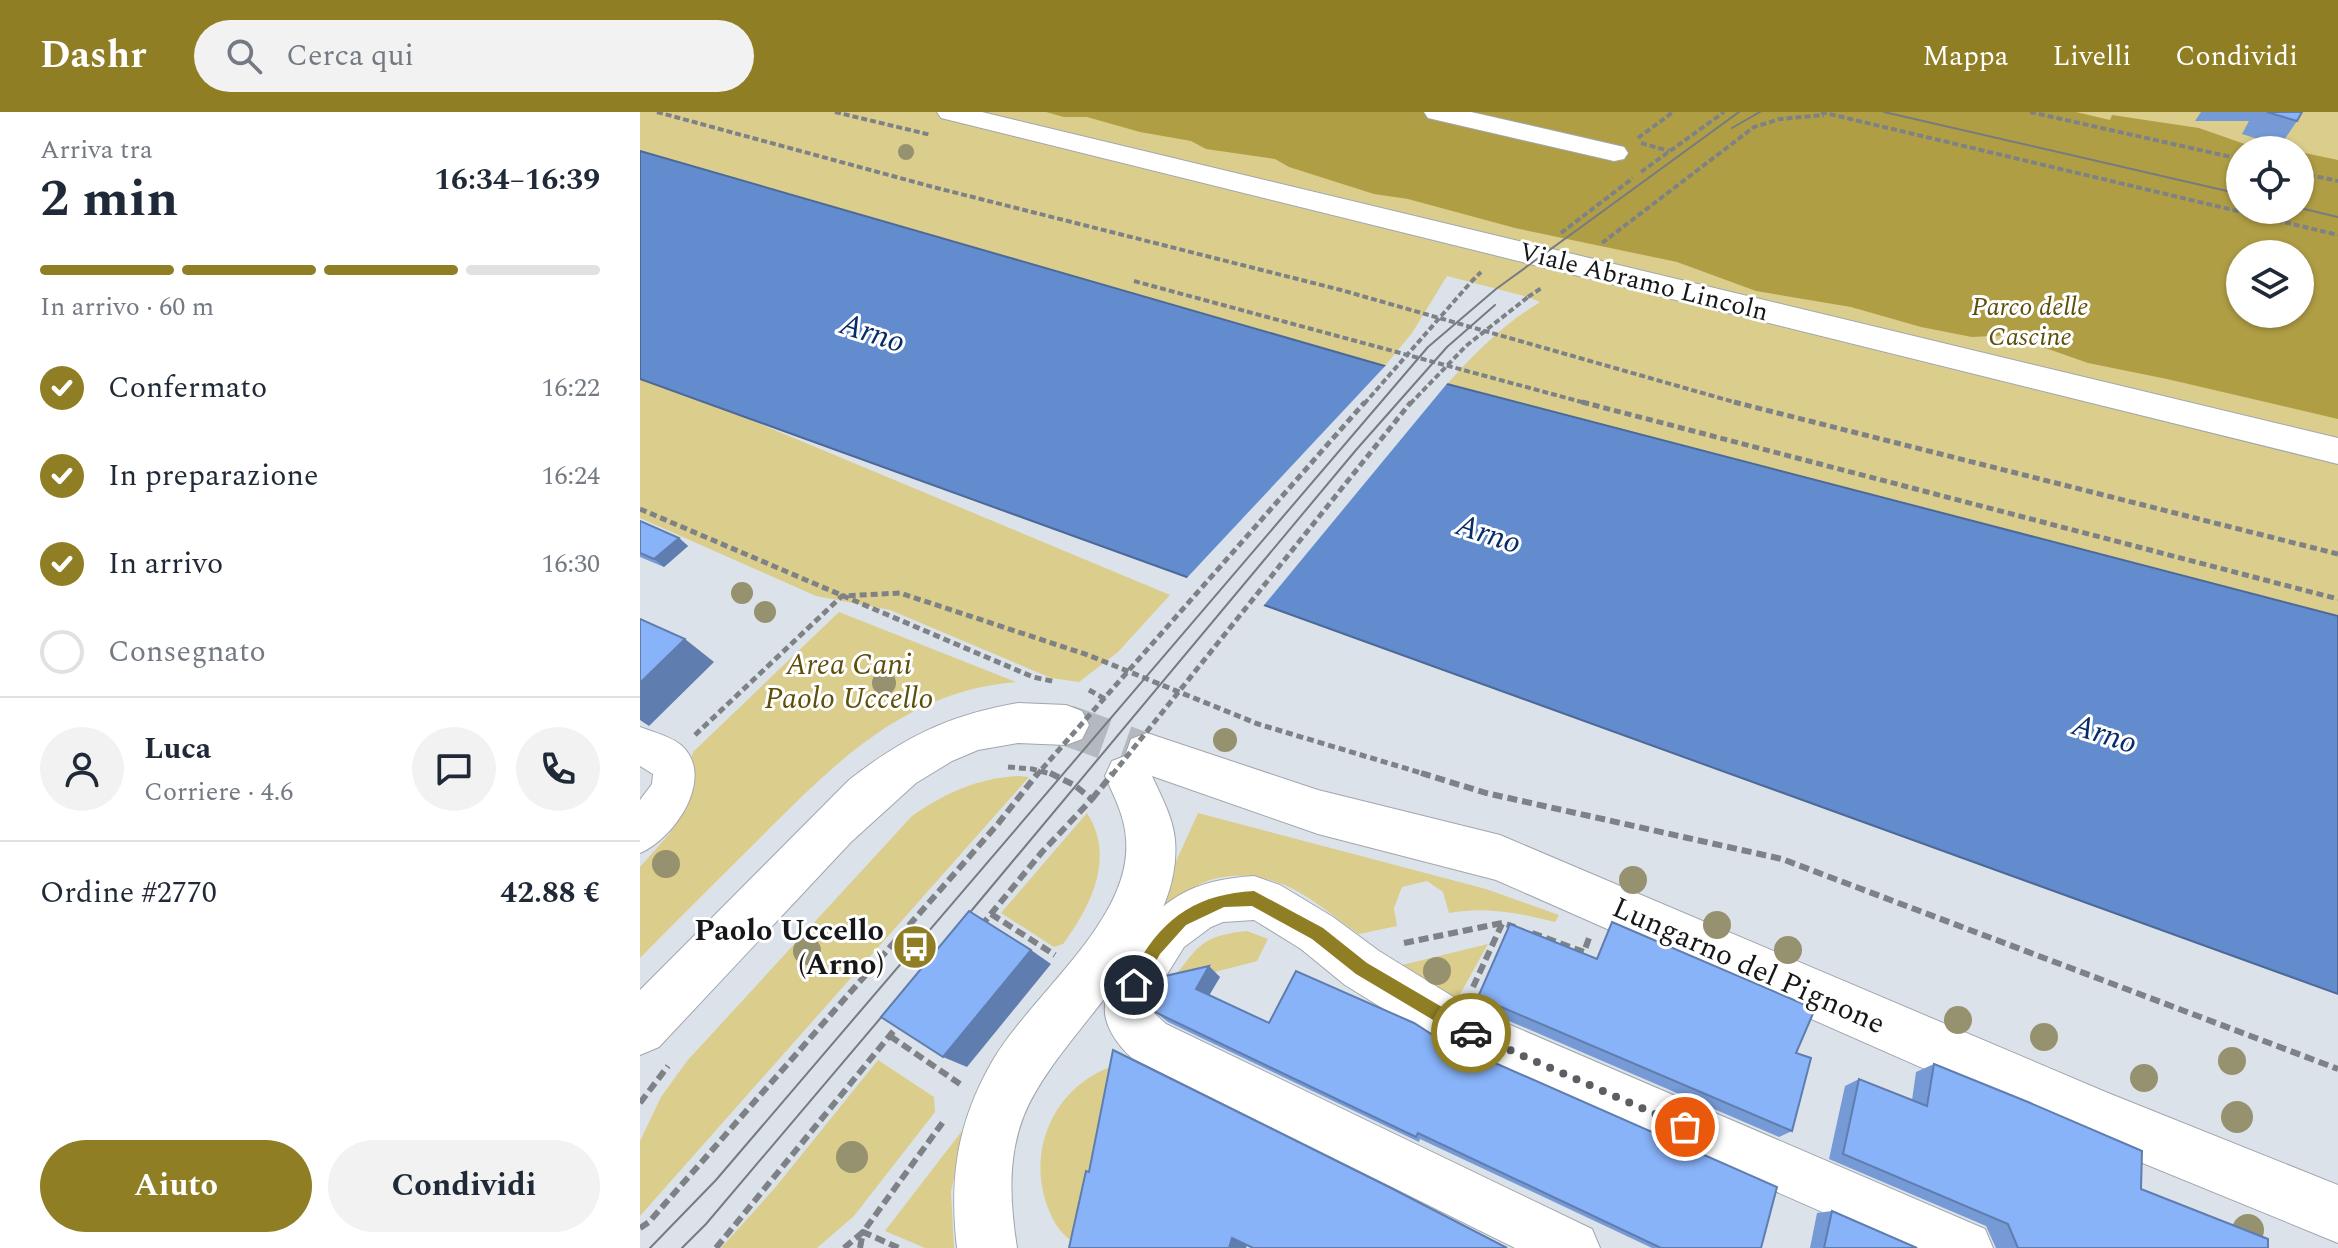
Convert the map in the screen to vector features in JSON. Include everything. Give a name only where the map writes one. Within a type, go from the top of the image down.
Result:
[{"type":"main road","points":[[653,1028],[851,808],[896,768],[946,739],[977,729],[1026,722],[1079,698]]},
{"type":"main road","points":[[987,1248],[982,1176],[989,1136],[999,1109],[1024,1063],[1124,928],[1147,880],[1151,860],[1150,832],[1122,776]]},
{"type":"main road","name":"Lungarno del Pignone","points":[[1122,776],[1318,812],[1500,858],[2099,1117],[2338,1214]]},
{"type":"street","name":"Viale Abramo Lincoln","points":[[950,112],[1032,121],[1531,254],[2338,451]]},
{"type":"street","points":[[1437,112],[1614,153]]},
{"type":"street","points":[[640,832],[673,784],[674,772],[654,753]]},
{"type":"street","points":[[1573,1248],[1149,1041],[1134,1027],[1128,1008],[1134,985],[1168,931],[1195,911],[1223,900],[1243,898],[1264,901],[1317,933],[1362,968],[1456,1026],[1966,1248]]},
{"type":"path","points":[[657,112],[933,187],[1341,290],[1762,410],[2338,554]]},
{"type":"path","points":[[1669,151],[1634,141],[1673,112]]},
{"type":"path","points":[[1531,254],[1724,112]]},
{"type":"path","points":[[1821,112],[2338,235]]},
{"type":"path","points":[[2030,112],[2226,156]]},
{"type":"path","points":[[970,938],[1042,852],[1122,776],[1369,454],[1473,337],[1575,264],[1754,127],[1780,119],[1833,115]]},
{"type":"path","points":[[2314,176],[2338,181]]},
{"type":"path","points":[[640,1228],[649,1222],[776,1079],[1042,769],[1079,698],[1485,268]]},
{"type":"path","points":[[1134,281],[1359,344],[2338,599]]},
{"type":"path","points":[[640,509],[1079,698]]},
{"type":"path","points":[[654,753],[842,596],[900,593],[1088,655],[1258,724],[1486,793],[1782,859],[2338,1069]]},
{"type":"path","points":[[1002,768],[1033,768]]},
{"type":"path","points":[[991,914],[1062,960]]},
{"type":"path","points":[[1390,946],[1502,923],[1584,952],[1593,928]]},
{"type":"path","points":[[1468,1000],[1502,923]]},
{"type":"path","points":[[716,1248],[910,1011]]},
{"type":"path","points":[[640,1103],[653,1028]]},
{"type":"path","points":[[890,1036],[968,1089]]},
{"type":"path","points":[[860,1248],[863,1232],[899,1248]]},
{"type":"green space","name":"Parco delle Cascine","points":[[640,112],[2338,112],[2338,616],[1447,384],[1491,339],[1540,302],[1447,276],[1412,333],[1375,378],[640,154]]},
{"type":"green space","points":[[1046,112],[2076,112],[2110,120],[2112,115],[2199,128],[2226,137],[2226,224],[2314,224],[2314,155],[2338,160],[2338,419],[2088,363],[2009,335],[1972,337],[1921,327],[1851,307],[1756,291],[1677,262],[1515,228],[1408,199],[1374,194],[1289,167],[1275,159],[1206,149],[1191,141],[1140,132],[1087,117],[1064,117]]},
{"type":"green space","points":[[640,379],[746,418],[1170,595],[1118,652],[1079,682],[1051,678],[890,610],[816,596],[640,518]]},
{"type":"green space","name":"Area Cani Paolo Uccello","points":[[839,612],[1016,682],[976,688],[940,700],[906,715],[875,735],[816,783],[640,958],[640,867],[670,833],[693,752]]},
{"type":"green space","points":[[1019,776],[1029,777],[640,1216],[640,1141],[661,1097],[687,1061],[912,816],[962,788]]},
{"type":"green space","points":[[1087,813],[1099,847],[1096,882],[1073,930],[1063,944],[1054,947],[1001,913]]},
{"type":"green space","points":[[1198,813],[1486,889],[1559,915],[1555,922],[1489,910],[1449,913],[1443,892],[1427,881],[1402,887],[1394,908],[1397,926],[1359,934],[1295,890],[1254,877],[1223,877],[1195,886],[1169,905],[1157,903]]},
{"type":"green space","points":[[1247,931],[1268,939],[1257,961],[1169,984],[1208,940]]},
{"type":"green space","points":[[1488,944],[1454,1005],[1394,967]]},
{"type":"green space","points":[[878,1060],[934,1097],[935,1112],[854,1216],[817,1248],[721,1248],[774,1189]]},
{"type":"green space","points":[[1116,1065],[1079,1248],[1059,1229],[1046,1202],[1041,1178],[1041,1154],[1047,1130],[1058,1109],[1073,1091],[1092,1076]]},
{"type":"green space","points":[[965,1127],[951,1192],[954,1248],[925,1248],[885,1231]]},
{"type":"water","name":"Arno","points":[[640,151],[1447,384],[2338,616],[2338,994],[640,379]]},
{"type":"pier","points":[[1388,363],[1450,380],[1260,610],[1183,582]]},
{"type":"building","points":[[2267,112],[2302,112],[2297,121]]},
{"type":"building","points":[[640,521],[679,538],[654,559],[640,553]]},
{"type":"building","points":[[640,619],[685,639],[640,683]]},
{"type":"building","points":[[969,911],[1031,950],[943,1057],[881,1017]]},
{"type":"building","points":[[1612,922],[1815,1009],[1796,1053],[1811,1058],[1792,1131],[1478,997],[1510,924],[1597,959]]},
{"type":"building","points":[[1209,966],[1196,989],[1269,1023],[1296,971],[1414,1023],[1436,1037],[1777,1187],[1761,1248],[1661,1248],[1418,1133],[1416,1137],[1155,1012],[1146,1004],[1161,977]]},
{"type":"building","points":[[1113,1050],[1507,1248],[1253,1248],[1232,1238],[1229,1248],[1069,1248],[1086,1171],[1089,1172]]},
{"type":"building","points":[[1934,1064],[2142,1151],[2141,1189],[2268,1239],[2268,1248],[2018,1248],[2008,1224],[1843,1154],[1859,1079],[1927,1106]]},
{"type":"building","points":[[1832,1211],[1917,1248],[1824,1248]]},
{"type":"tunnel","points":[[1066,725],[1147,754]]},
{"type":"tram line","points":[[650,1248],[716,1180],[1428,347],[1496,289],[1739,112]]},
{"type":"tram line","points":[[1732,128],[1760,112]]},
{"type":"tram line","points":[[1884,112],[2226,191]]},
{"type":"tram line","points":[[2314,211],[2338,217]]},
{"type":"tram line","points":[[957,928],[1356,450],[1447,347],[1495,305]]},
{"type":"tram line","points":[[682,1248],[706,1224],[895,1001]]},
{"type":"way so far","points":[[1471,1033],[1685,1127]]},
{"type":"place","name":"Paolo Uccello (Arno)","points":[[915,947]]},
{"type":"route","points":[[1134,985],[1154,949],[1181,920],[1223,900],[1254,898],[1282,911],[1362,968],[1471,1033]]}]
